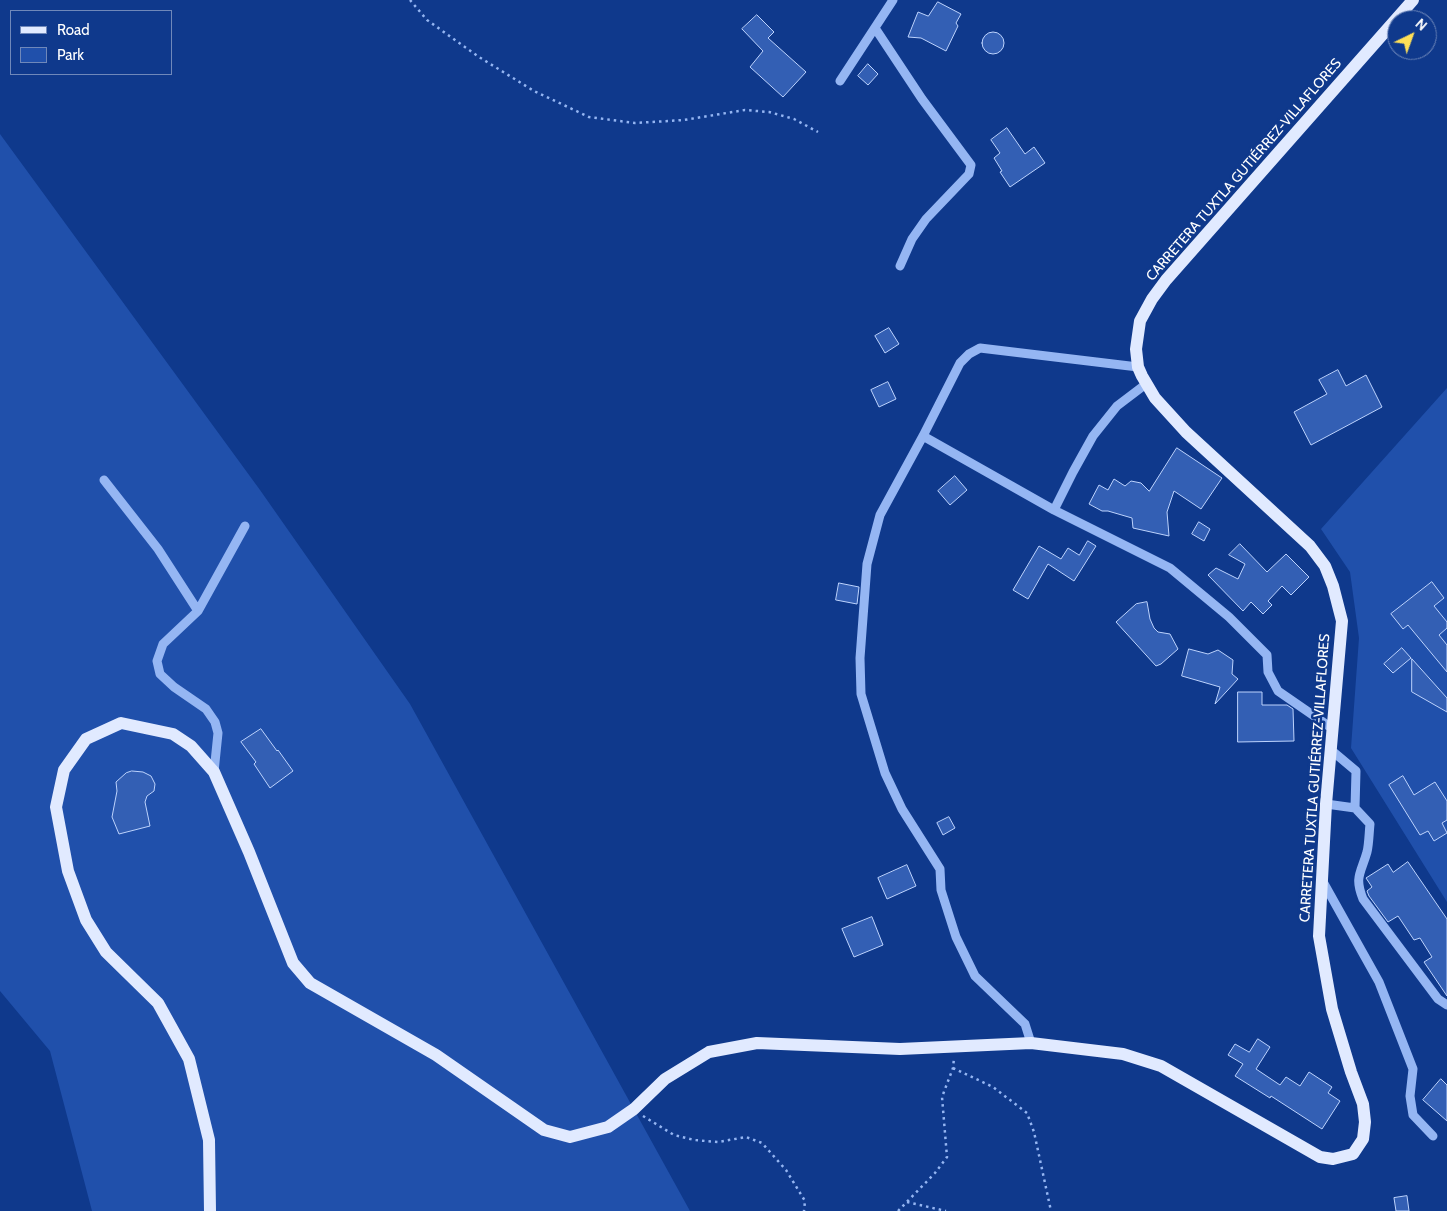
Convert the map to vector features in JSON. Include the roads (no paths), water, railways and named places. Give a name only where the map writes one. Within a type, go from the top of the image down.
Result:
[{"type":"main road","name":"CARRETERA TUXTLA GUTIÉRREZ-VILLAFLORES","points":[[210,1211],[209,1140],[189,1059],[158,1003],[106,952],[86,920],[68,871],[56,807],[64,770],[86,739],[121,723],[173,734],[191,746],[214,772],[249,852],[293,963],[310,983],[436,1055],[544,1130],[570,1137],[608,1127],[634,1109],[665,1079],[708,1052],[756,1043],[900,1050],[1030,1043],[1123,1054],[1161,1066],[1320,1157],[1333,1160],[1353,1154],[1362,1139],[1366,1122],[1363,1104],[1332,1009],[1319,936],[1326,804],[1342,621],[1334,586],[1325,566],[1310,546],[1179,425],[1155,398],[1138,367],[1136,349],[1140,321],[1152,299],[1166,280],[1413,0]]},
{"type":"street","points":[[840,81],[893,0]]},
{"type":"street","points":[[875,28],[922,99],[971,165],[969,174],[926,219],[912,239],[900,266]]},
{"type":"street","points":[[1030,1043],[1026,1024],[975,976],[960,945],[941,890],[940,869],[902,809],[885,774],[861,694],[860,658],[867,564],[880,515],[960,363],[969,354],[980,348],[1138,367]]},
{"type":"street","points":[[1054,510],[1093,436],[1117,406],[1146,384]]},
{"type":"street","points":[[923,436],[1054,510],[1170,568],[1229,616],[1267,655],[1268,672],[1278,691],[1333,729]]},
{"type":"street","points":[[104,480],[158,549],[198,611]]},
{"type":"street","points":[[214,772],[218,733],[215,722],[206,709],[160,674],[157,661],[163,644],[198,611],[245,526]]},
{"type":"street","points":[[1331,750],[1356,771],[1355,808]]},
{"type":"street","points":[[1326,804],[1355,808],[1370,824],[1368,850],[1358,878],[1358,887],[1363,899],[1438,999],[1447,1005]]},
{"type":"street","points":[[1322,880],[1379,982],[1413,1070],[1410,1096],[1413,1116],[1433,1136]]}]
